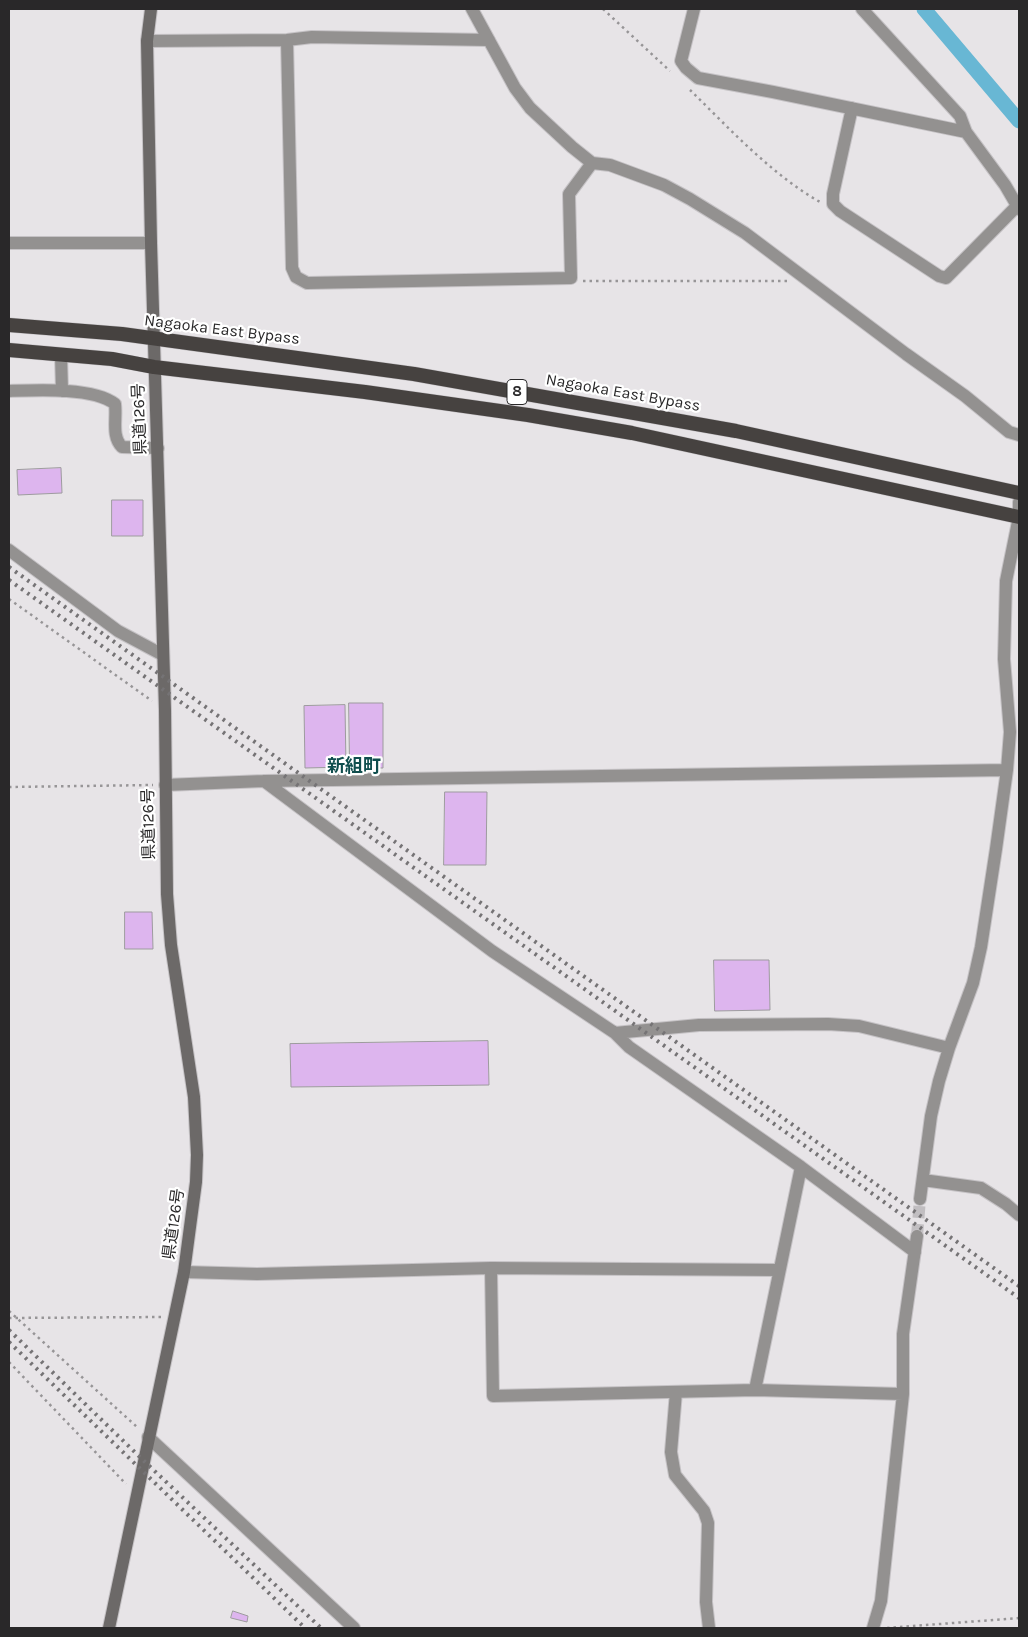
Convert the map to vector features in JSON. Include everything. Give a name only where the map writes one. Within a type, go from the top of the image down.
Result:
[{"type":"highway","name":"Nagaoka East Bypass","points":[[9,325],[122,334],[414,374],[736,431],[1019,493]]},
{"type":"highway","name":"8","points":[[9,350],[112,359],[528,415],[632,433],[1019,517]]},
{"type":"main road","name":"県道126号","points":[[109,1628],[184,1272],[196,1182],[197,1130],[194,1097],[170,944],[166,894],[165,710],[154,366],[147,41],[151,9]]},
{"type":"street","points":[[472,9],[515,88],[530,108],[592,163],[610,165],[642,176],[690,198],[745,233],[965,396],[1009,432],[1019,435]]},
{"type":"street","points":[[694,9],[681,61],[698,78],[966,132]]},
{"type":"street","points":[[852,108],[833,194],[833,204],[840,211],[939,276],[946,278],[1018,207],[1005,185],[966,132],[960,116],[860,9]]},
{"type":"street","points":[[147,41],[287,40],[312,38],[489,40]]},
{"type":"street","points":[[287,40],[292,268],[296,277],[307,283],[571,278],[569,194],[592,163]]},
{"type":"street","points":[[9,243],[151,243]]},
{"type":"street","points":[[61,355],[62,391]]},
{"type":"street","points":[[9,390],[62,391],[109,399],[115,404],[117,442],[122,447],[158,448]]},
{"type":"street","points":[[920,1199],[931,1116],[939,1081],[973,983],[981,947],[1007,770],[1010,732],[1004,659],[1006,581],[1019,517],[1019,502]]},
{"type":"street","points":[[9,550],[118,631],[163,655]]},
{"type":"street","points":[[165,785],[264,781],[1007,770]]},
{"type":"street","points":[[264,781],[492,951],[615,1033],[629,1047],[800,1167],[915,1252]]},
{"type":"street","points":[[615,1033],[699,1024],[828,1024],[859,1026],[949,1048]]},
{"type":"street","points":[[755,1390],[800,1167]]},
{"type":"street","points":[[923,1180],[981,1188],[1019,1215]]},
{"type":"street","points":[[873,1628],[881,1601],[903,1394],[903,1334],[917,1236]]},
{"type":"street","points":[[184,1272],[257,1274],[491,1268],[779,1270]]},
{"type":"street","points":[[491,1268],[493,1396],[755,1390],[903,1394]]},
{"type":"street","points":[[676,1392],[671,1452],[675,1474],[704,1511],[708,1523],[706,1602],[709,1628]]},
{"type":"street","points":[[148,1437],[354,1628]]},
{"type":"path","points":[[603,9],[672,73]]},
{"type":"path","points":[[684,84],[753,151],[796,187],[825,205],[833,204]]},
{"type":"path","points":[[571,278],[580,281],[809,282]]},
{"type":"path","points":[[9,599],[165,710]]},
{"type":"path","points":[[9,787],[165,785]]},
{"type":"path","points":[[9,1311],[148,1437]]},
{"type":"path","points":[[9,1318],[175,1317]]},
{"type":"path","points":[[9,1362],[109,1468],[137,1494]]},
{"type":"path","points":[[887,1628],[1019,1618]]},
{"type":"building","points":[[61,468],[62,493],[18,495],[17,470]]},
{"type":"building","points":[[112,500],[143,500],[143,536],[112,536]]},
{"type":"building","points":[[349,703],[383,703],[383,768],[350,768]]},
{"type":"building","points":[[345,705],[346,767],[305,768],[304,706]]},
{"type":"building","points":[[445,792],[487,792],[486,865],[444,865]]},
{"type":"building","points":[[125,912],[152,912],[153,949],[125,949]]},
{"type":"building","points":[[714,960],[769,960],[770,1010],[715,1011]]},
{"type":"building","points":[[488,1041],[489,1085],[291,1087],[290,1044]]},
{"type":"building","points":[[233,1611],[248,1616],[247,1622],[231,1618]]},
{"type":"waterway","points":[[924,9],[1019,121]]},
{"type":"tunnel","points":[[917,1236],[920,1199]]},
{"type":"railway","points":[[9,567],[1019,1286]]},
{"type":"railway","points":[[9,580],[1019,1298]]},
{"type":"railway","points":[[9,1330],[321,1628]]},
{"type":"railway","points":[[9,1342],[305,1628]]},
{"type":"district","name":"新組町","points":[[354,767]]}]
